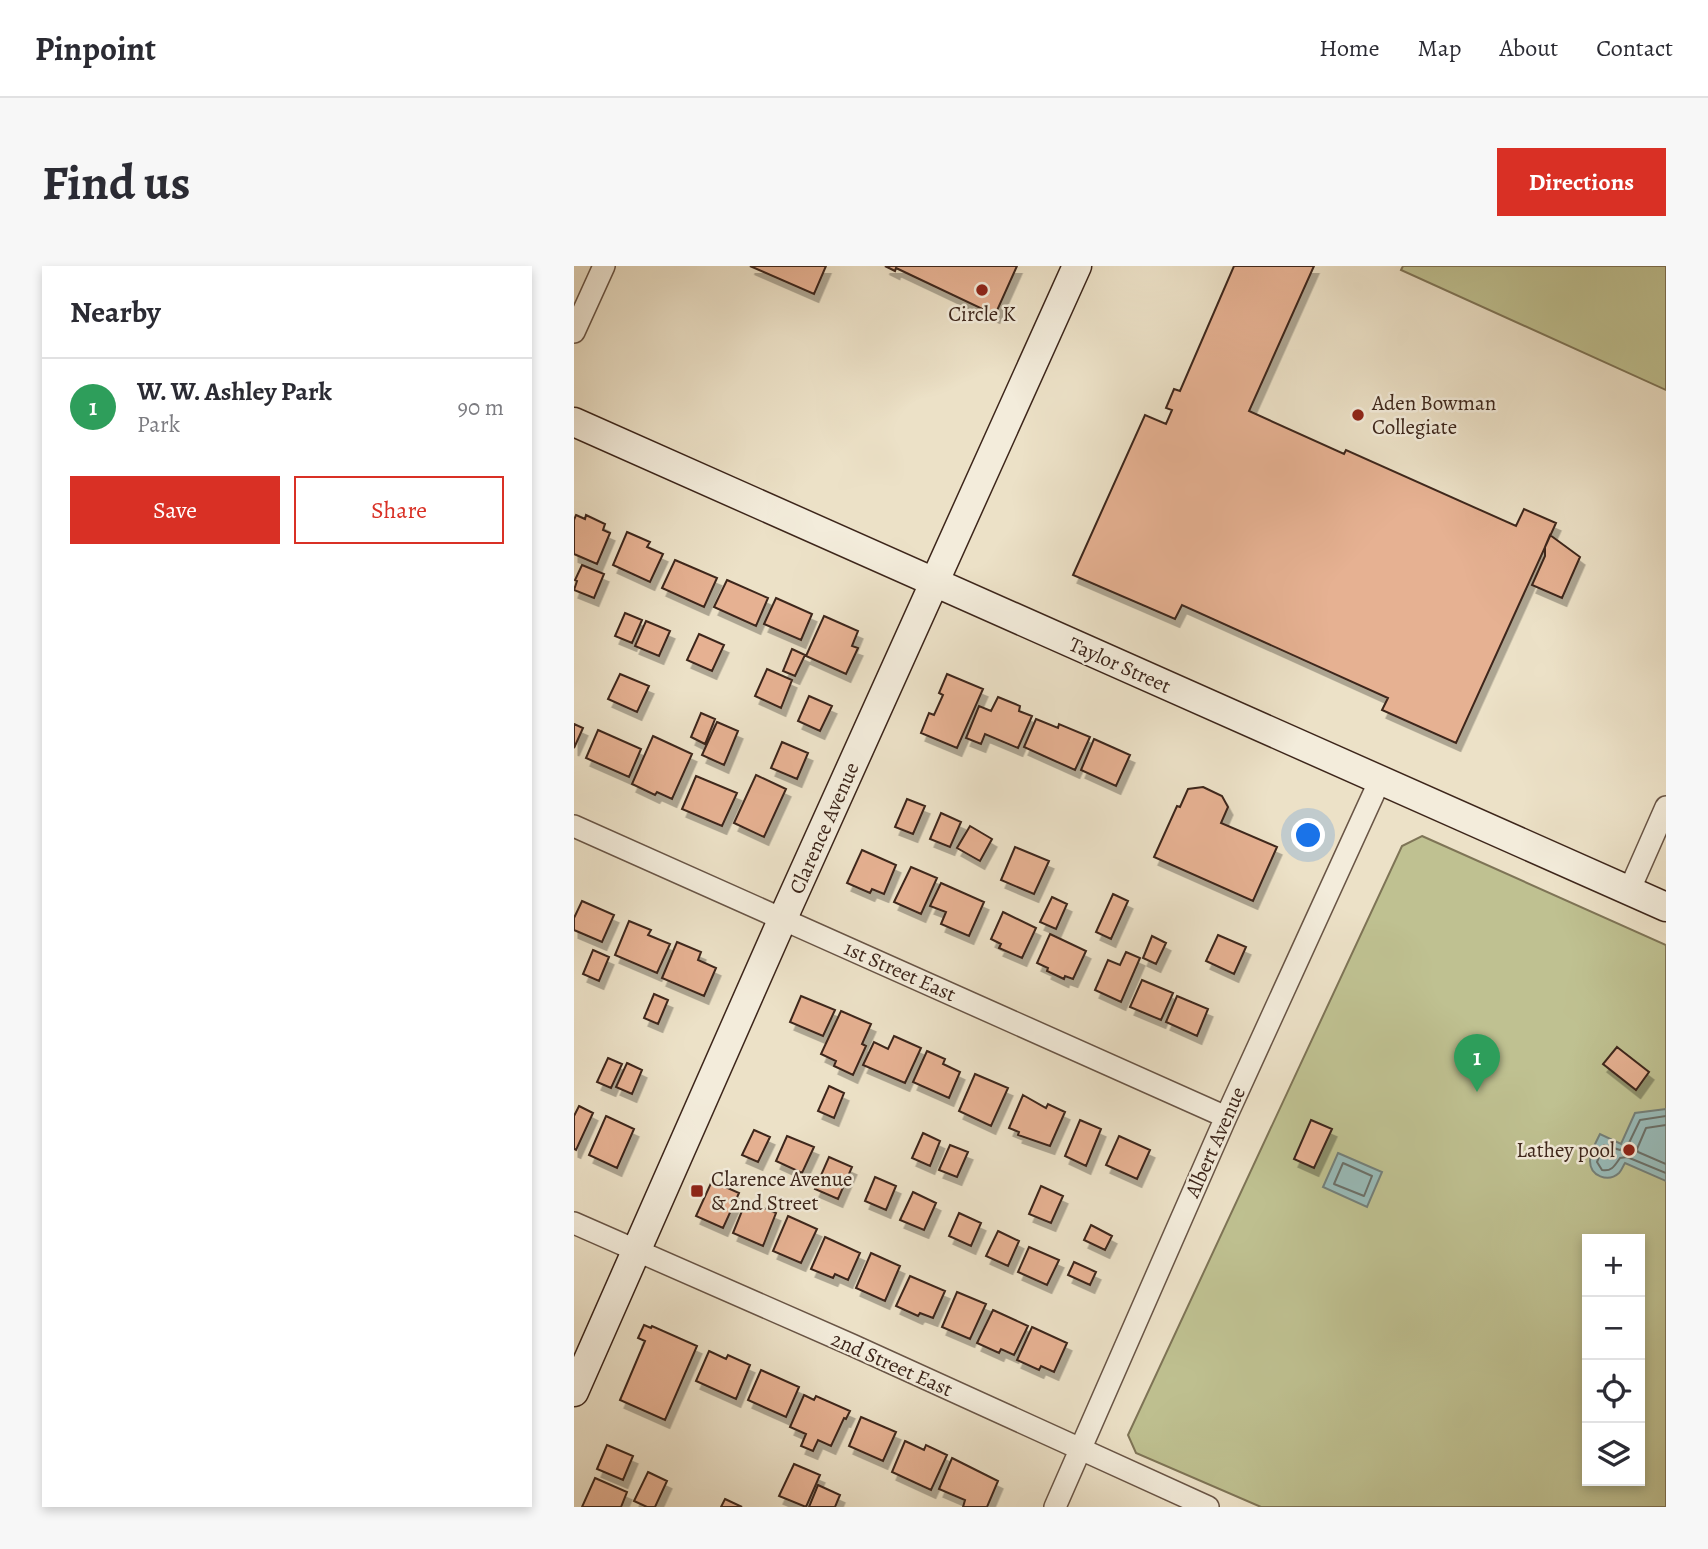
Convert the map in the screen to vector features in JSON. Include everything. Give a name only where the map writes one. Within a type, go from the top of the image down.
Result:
[{"type":"main road","name":"Clarence Avenue","points":[[574,1392],[783,918],[1077,266]]},
{"type":"main road","name":"Taylor Street","points":[[574,422],[1666,907]]},
{"type":"street","points":[[574,332],[604,266]]},
{"type":"street","name":"Albert Avenue","points":[[1055,1507],[1226,1117],[1380,780]]},
{"type":"street","points":[[1629,891],[1666,807]]},
{"type":"street","name":"1st Street East","points":[[574,825],[1226,1117]]},
{"type":"street","name":"2nd Street East","points":[[574,1223],[852,1345],[1208,1507]]},
{"type":"green space","points":[[1403,266],[1666,266],[1666,390],[1401,270]]},
{"type":"green space","points":[[1422,836],[1666,945],[1666,1507],[1261,1507],[1136,1453],[1128,1435],[1402,846]]},
{"type":"water","name":"Lathey pool","points":[[1666,1109],[1666,1181],[1625,1163],[1615,1176],[1605,1178],[1593,1171],[1590,1158],[1600,1134],[1621,1144],[1635,1113]]},
{"type":"water","points":[[1338,1153],[1382,1172],[1367,1207],[1323,1187]]},
{"type":"building","points":[[750,266],[826,266],[814,294]]},
{"type":"building","points":[[885,266],[1017,266],[995,315],[896,268],[895,271]]},
{"type":"building","points":[[1234,266],[1314,266],[1249,411],[1344,454],[1346,450],[1516,526],[1524,509],[1556,523],[1456,743],[1382,710],[1388,698],[1182,605],[1175,619],[1073,575],[1145,415],[1166,424],[1172,410],[1166,408],[1174,389],[1180,391]]},
{"type":"building","points":[[576,515],[585,519],[586,515],[605,524],[603,530],[610,533],[597,564],[574,554]]},
{"type":"building","points":[[627,532],[650,542],[647,547],[663,554],[650,582],[613,565]]},
{"type":"building","points":[[1550,535],[1580,557],[1562,598],[1532,585],[1545,556]]},
{"type":"building","points":[[675,560],[717,578],[704,607],[662,588]]},
{"type":"building","points":[[582,565],[604,574],[594,598],[574,590]]},
{"type":"building","points":[[727,580],[768,598],[756,626],[714,607]]},
{"type":"building","points":[[776,598],[812,614],[801,640],[764,624]]},
{"type":"building","points":[[625,613],[642,620],[632,643],[615,636]]},
{"type":"building","points":[[824,616],[858,631],[852,646],[858,648],[846,674],[806,656]]},
{"type":"building","points":[[646,621],[670,631],[659,656],[635,646]]},
{"type":"building","points":[[699,634],[724,645],[712,671],[687,660]]},
{"type":"building","points":[[792,649],[805,655],[795,676],[783,671]]},
{"type":"building","points":[[767,669],[792,680],[781,708],[755,696]]},
{"type":"building","points":[[620,674],[649,686],[637,712],[608,699]]},
{"type":"building","points":[[947,674],[983,689],[957,748],[921,733],[929,713],[934,715],[943,695],[939,693]]},
{"type":"building","points":[[809,696],[832,706],[820,731],[798,721]]},
{"type":"building","points":[[998,697],[1020,706],[1019,711],[1032,716],[1018,748],[985,734],[981,744],[966,738],[979,706],[991,711]]},
{"type":"building","points":[[701,713],[715,719],[705,744],[691,737]]},
{"type":"building","points":[[1036,719],[1058,728],[1059,724],[1090,737],[1075,770],[1024,747]]},
{"type":"building","points":[[717,722],[738,731],[724,765],[702,755]]},
{"type":"building","points":[[574,724],[583,728],[574,748]]},
{"type":"building","points":[[598,730],[641,749],[629,777],[586,758]]},
{"type":"building","points":[[653,736],[692,754],[672,799],[657,792],[655,795],[632,784]]},
{"type":"building","points":[[1094,739],[1130,755],[1116,786],[1081,770]]},
{"type":"building","points":[[782,742],[808,753],[797,779],[771,768]]},
{"type":"building","points":[[756,775],[786,789],[764,837],[734,823]]},
{"type":"building","points":[[696,776],[737,793],[722,826],[682,809]]},
{"type":"building","points":[[1203,787],[1222,796],[1228,807],[1221,823],[1277,847],[1253,901],[1154,857],[1177,806],[1180,807],[1188,789]]},
{"type":"building","points":[[907,799],[925,806],[913,834],[895,827]]},
{"type":"building","points":[[941,813],[961,822],[950,847],[930,839]]},
{"type":"building","points":[[970,826],[992,839],[980,861],[957,848]]},
{"type":"building","points":[[1015,847],[1049,861],[1034,894],[1001,880]]},
{"type":"building","points":[[862,850],[896,865],[884,894],[872,889],[870,893],[847,883]]},
{"type":"building","points":[[911,867],[937,878],[921,914],[894,902]]},
{"type":"building","points":[[941,883],[984,902],[969,936],[941,924],[946,912],[930,906]]},
{"type":"building","points":[[1113,894],[1128,901],[1111,939],[1096,932]]},
{"type":"building","points":[[1052,897],[1067,904],[1056,929],[1040,922]]},
{"type":"building","points":[[582,901],[614,915],[602,942],[574,930],[574,918]]},
{"type":"building","points":[[1003,912],[1036,928],[1022,958],[999,948],[1001,944],[991,939]]},
{"type":"building","points":[[629,921],[651,930],[648,935],[670,944],[657,973],[615,955]]},
{"type":"building","points":[[1050,934],[1086,951],[1073,979],[1065,976],[1064,979],[1037,963]]},
{"type":"building","points":[[1218,935],[1246,947],[1234,974],[1206,961]]},
{"type":"building","points":[[1152,936],[1166,943],[1156,964],[1143,958]]},
{"type":"building","points":[[677,942],[701,952],[698,960],[716,968],[704,996],[662,978]]},
{"type":"building","points":[[593,950],[609,957],[599,981],[583,974]]},
{"type":"building","points":[[1126,952],[1140,958],[1121,1002],[1095,990],[1108,960],[1120,965]]},
{"type":"building","points":[[1142,980],[1173,993],[1161,1020],[1130,1007]]},
{"type":"building","points":[[654,994],[668,1000],[658,1024],[644,1018]]},
{"type":"building","points":[[801,996],[835,1010],[823,1036],[790,1022]]},
{"type":"building","points":[[1177,996],[1208,1009],[1197,1036],[1166,1022]]},
{"type":"building","points":[[841,1011],[871,1024],[862,1044],[866,1046],[853,1075],[834,1066],[836,1061],[821,1054]]},
{"type":"building","points":[[894,1036],[921,1048],[905,1083],[863,1065],[874,1042],[888,1049]]},
{"type":"building","points":[[1617,1047],[1649,1072],[1636,1090],[1603,1064]]},
{"type":"building","points":[[927,1051],[945,1059],[943,1064],[960,1072],[949,1098],[913,1082]]},
{"type":"building","points":[[608,1058],[622,1064],[611,1088],[597,1082]]},
{"type":"building","points":[[627,1063],[642,1070],[632,1094],[616,1087]]},
{"type":"building","points":[[975,1074],[1008,1088],[991,1126],[959,1111]]},
{"type":"building","points":[[829,1086],[844,1093],[834,1118],[818,1111]]},
{"type":"building","points":[[1023,1095],[1046,1108],[1048,1104],[1065,1112],[1050,1146],[1018,1135],[1019,1132],[1009,1128]]},
{"type":"building","points":[[579,1106],[593,1113],[576,1150],[574,1116]]},
{"type":"building","points":[[606,1116],[634,1129],[617,1168],[589,1155]]},
{"type":"building","points":[[1080,1120],[1101,1129],[1086,1166],[1065,1156]]},
{"type":"building","points":[[1311,1120],[1332,1129],[1314,1168],[1294,1159]]},
{"type":"building","points":[[754,1130],[770,1137],[758,1162],[742,1155]]},
{"type":"building","points":[[923,1133],[940,1141],[930,1166],[912,1158]]},
{"type":"building","points":[[787,1136],[814,1147],[802,1173],[776,1161]]},
{"type":"building","points":[[1119,1136],[1150,1150],[1137,1179],[1106,1165]]},
{"type":"building","points":[[950,1145],[968,1152],[957,1177],[939,1170]]},
{"type":"building","points":[[829,1157],[852,1167],[838,1199],[815,1189]]},
{"type":"building","points":[[875,1177],[896,1186],[886,1210],[865,1201]]},
{"type":"building","points":[[712,1181],[739,1193],[723,1228],[696,1216]]},
{"type":"building","points":[[1041,1186],[1063,1196],[1051,1223],[1029,1214]]},
{"type":"building","points":[[913,1192],[936,1203],[924,1230],[900,1220]]},
{"type":"building","points":[[746,1201],[776,1213],[763,1246],[733,1233]]},
{"type":"building","points":[[959,1213],[981,1223],[971,1246],[949,1236]]},
{"type":"building","points":[[788,1216],[817,1229],[801,1263],[773,1251]]},
{"type":"building","points":[[1091,1225],[1112,1236],[1105,1250],[1084,1240]]},
{"type":"building","points":[[998,1231],[1019,1241],[1008,1266],[986,1256]]},
{"type":"building","points":[[825,1237],[860,1253],[848,1280],[835,1274],[833,1278],[811,1269]]},
{"type":"building","points":[[1029,1247],[1059,1260],[1047,1285],[1018,1272]]},
{"type":"building","points":[[871,1253],[900,1266],[885,1301],[856,1288]]},
{"type":"building","points":[[1074,1262],[1096,1272],[1090,1285],[1068,1275]]},
{"type":"building","points":[[910,1276],[945,1291],[933,1318],[920,1313],[918,1316],[896,1306]]},
{"type":"building","points":[[957,1292],[986,1304],[970,1339],[942,1327]]},
{"type":"building","points":[[993,1310],[1028,1326],[1014,1355],[1001,1349],[999,1353],[977,1343]]},
{"type":"building","points":[[644,1325],[697,1346],[665,1420],[620,1400],[645,1341],[638,1338]]},
{"type":"building","points":[[1032,1327],[1067,1343],[1054,1372],[1041,1366],[1039,1370],[1017,1360]]},
{"type":"building","points":[[709,1351],[726,1359],[728,1355],[750,1365],[736,1399],[696,1381]]},
{"type":"building","points":[[761,1370],[799,1387],[786,1417],[748,1400]]},
{"type":"building","points":[[804,1395],[814,1400],[816,1396],[850,1411],[831,1446],[818,1440],[813,1451],[801,1446],[806,1434],[790,1427]]},
{"type":"building","points":[[861,1417],[896,1432],[883,1461],[849,1446]]},
{"type":"building","points":[[905,1441],[924,1450],[926,1445],[947,1455],[931,1490],[892,1472]]},
{"type":"building","points":[[607,1445],[633,1456],[623,1480],[597,1469]]},
{"type":"building","points":[[952,1458],[998,1481],[987,1507],[963,1507],[965,1500],[939,1489]]},
{"type":"building","points":[[794,1464],[820,1475],[806,1507],[779,1496]]},
{"type":"building","points":[[648,1472],[667,1481],[655,1507],[647,1507],[634,1501]]},
{"type":"building","points":[[595,1478],[627,1492],[621,1507],[582,1507]]},
{"type":"building","points":[[818,1485],[840,1495],[835,1507],[809,1507]]},
{"type":"building","points":[[725,1499],[742,1507],[721,1507]]},
{"type":"place","name":"Circle K","points":[[982,290]]},
{"type":"place","name":"Aden Bowman Collegiate","points":[[1358,415]]},
{"type":"place","name":"W. W. Ashley Park","points":[[1477,1092]]},
{"type":"place","name":"Lathey pool","points":[[1629,1150]]},
{"type":"place","name":"Clarence Avenue & 2nd Street","points":[[697,1191]]}]
